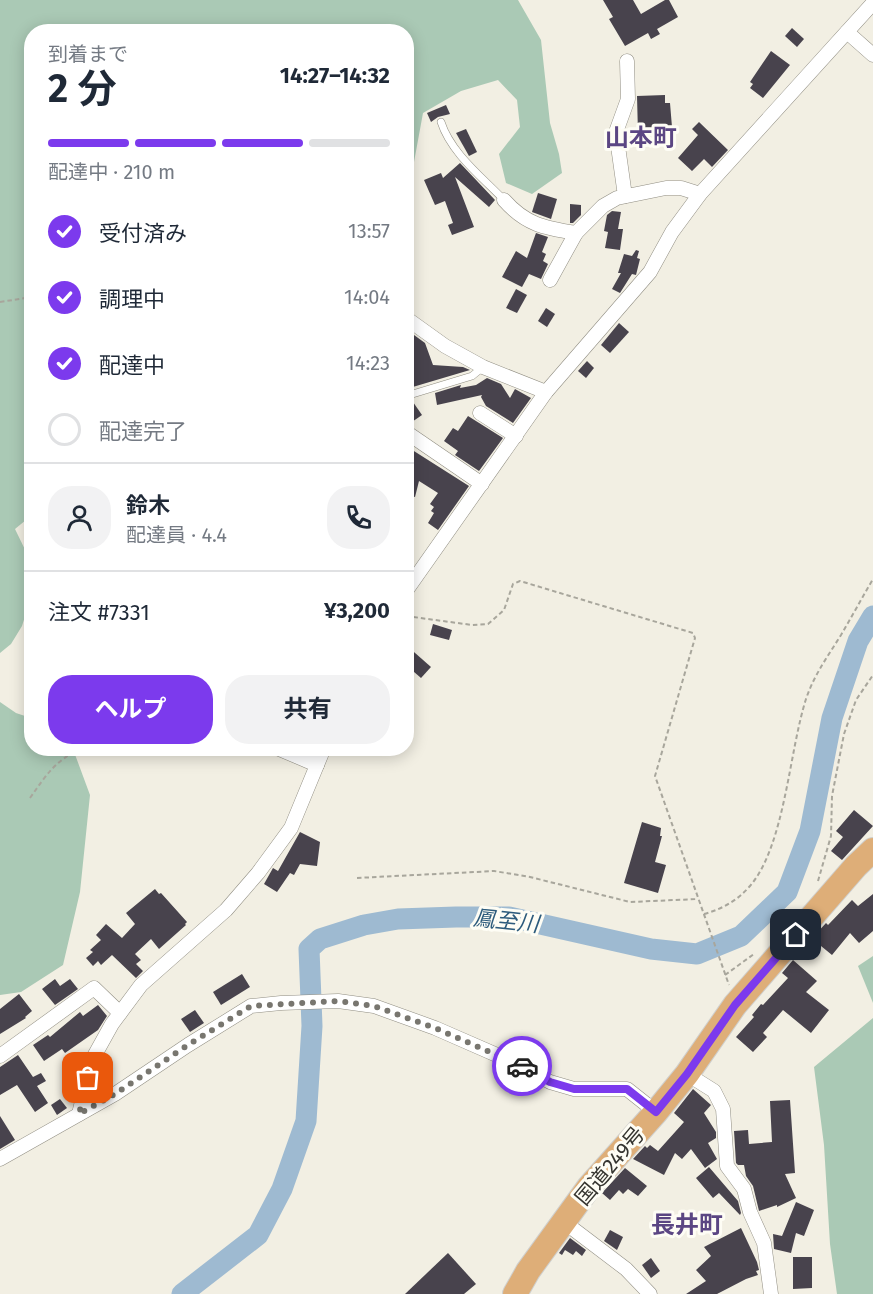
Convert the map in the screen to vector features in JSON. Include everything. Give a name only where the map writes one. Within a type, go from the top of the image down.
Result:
[{"type":"highway","name":"国道249号","points":[[514,1294],[589,1187],[687,1074],[735,1005],[856,866],[873,850]]},
{"type":"street","points":[[414,580],[546,392],[650,272],[672,232],[700,194],[873,3]]},
{"type":"street","points":[[847,32],[873,54]]},
{"type":"street","points":[[625,196],[616,132],[628,99],[627,61]]},
{"type":"street","points":[[550,280],[576,233],[603,206],[625,196],[666,188],[681,188],[700,194]]},
{"type":"street","points":[[504,200],[516,213],[534,224],[576,233]]},
{"type":"street","points":[[414,324],[445,346],[483,367],[546,392]]},
{"type":"street","points":[[480,413],[516,436]]},
{"type":"street","points":[[414,437],[482,484]]},
{"type":"street","points":[[296,756],[317,765]]},
{"type":"street","points":[[79,1114],[92,1060],[120,1013],[141,985],[226,910],[258,873],[291,828],[321,756]]},
{"type":"street","points":[[0,1056],[94,988],[120,1013]]},
{"type":"street","points":[[0,1159],[115,1094],[251,1006],[281,1003],[338,1001],[374,1006],[435,1028],[511,1061],[550,1082],[574,1089],[627,1089],[656,1112]]},
{"type":"street","points":[[687,1074],[714,1091],[723,1109],[727,1166],[744,1189],[750,1212],[764,1243],[771,1294]]},
{"type":"street","points":[[564,1222],[626,1269],[651,1294]]},
{"type":"lane","points":[[441,122],[444,132],[462,156],[504,200]]},
{"type":"lane","points":[[414,394],[472,376],[483,367]]},
{"type":"path","points":[[0,302],[24,298]]},
{"type":"path","points":[[704,914],[722,909],[735,900],[750,886],[763,865],[774,836],[806,699],[818,669],[873,579]]},
{"type":"path","points":[[414,617],[472,625],[489,624],[504,610],[513,584],[520,581],[693,633],[695,638],[655,776],[735,1005]]},
{"type":"path","points":[[814,888],[820,879],[831,836],[832,796],[844,734],[856,700],[873,675]]},
{"type":"path","points":[[30,798],[54,765],[67,756]]},
{"type":"path","points":[[357,878],[494,871],[530,877],[630,902],[698,899]]},
{"type":"path","points":[[725,975],[762,948]]},
{"type":"green space","points":[[0,0],[518,0],[541,40],[550,123],[562,173],[532,194],[506,183],[499,154],[520,127],[517,100],[498,80],[461,91],[423,113],[414,162],[414,24],[24,24],[24,522],[15,529],[24,548],[24,620],[11,644],[0,653]]},
{"type":"green space","points":[[0,702],[24,716],[24,756],[76,756],[90,795],[80,892],[63,965],[21,992],[0,995]]},
{"type":"green space","points":[[873,956],[873,1003],[858,966]]},
{"type":"green space","points":[[873,1018],[873,1294],[837,1294],[830,1244],[824,1145],[814,1067]]},
{"type":"building","points":[[603,0],[633,0],[641,14],[669,0],[678,17],[657,29],[660,34],[651,39],[648,33],[625,46],[609,19],[613,17]]},
{"type":"building","points":[[792,28],[804,39],[797,47],[785,36]]},
{"type":"building","points":[[771,51],[790,65],[763,98],[750,88],[753,84],[750,82]]},
{"type":"building","points":[[665,95],[665,103],[670,103],[673,139],[663,139],[659,133],[638,134],[637,96]]},
{"type":"building","points":[[446,105],[450,114],[438,117],[431,122],[427,113]]},
{"type":"building","points":[[699,122],[728,150],[712,167],[704,159],[692,171],[678,158],[698,135],[692,129]]},
{"type":"building","points":[[466,129],[477,152],[469,156],[456,133]]},
{"type":"building","points":[[460,163],[495,200],[489,207],[455,177],[474,227],[452,235],[448,225],[453,223],[445,201],[435,205],[424,180],[441,173],[443,178]]},
{"type":"building","points":[[538,193],[557,199],[551,219],[532,212]]},
{"type":"building","points":[[570,204],[581,205],[581,215],[573,223],[570,223]]},
{"type":"building","points":[[612,211],[621,212],[618,229],[623,229],[620,250],[605,248],[608,232],[604,231],[607,215]]},
{"type":"building","points":[[536,233],[548,237],[542,252],[546,254],[543,261],[548,264],[541,279],[529,274],[522,287],[502,277],[516,251],[527,258]]},
{"type":"building","points":[[636,250],[639,251],[637,258],[640,259],[636,275],[632,274],[620,293],[612,289],[621,273],[618,273],[624,254],[632,256]]},
{"type":"building","points":[[516,289],[527,295],[517,313],[506,308]]},
{"type":"building","points":[[546,308],[555,314],[547,327],[538,321]]},
{"type":"building","points":[[619,323],[629,332],[610,353],[601,345]]},
{"type":"building","points":[[414,335],[425,343],[433,365],[463,367],[470,370],[414,387]]},
{"type":"building","points":[[587,361],[594,368],[586,378],[578,371]]},
{"type":"building","points":[[487,378],[501,384],[510,398],[515,389],[531,398],[513,423],[486,406],[482,395],[437,405],[435,393],[461,385],[460,388],[476,385]]},
{"type":"building","points":[[414,403],[422,415],[414,421]]},
{"type":"building","points":[[468,416],[503,438],[479,471],[455,455],[458,451],[444,441],[453,428],[458,431]]},
{"type":"building","points":[[414,451],[469,486],[438,530],[428,523],[434,513],[431,511],[434,507],[430,504],[438,493],[419,481],[415,497]]},
{"type":"building","points":[[433,624],[452,630],[449,640],[430,635]]},
{"type":"building","points":[[414,652],[431,667],[421,678],[414,672]]},
{"type":"building","points":[[854,810],[873,826],[842,860],[831,851],[843,837],[836,831]]},
{"type":"building","points":[[642,822],[661,828],[660,836],[662,836],[655,862],[666,865],[658,893],[624,883]]},
{"type":"building","points":[[300,832],[320,842],[317,866],[300,864],[294,875],[290,873],[277,892],[264,884],[273,868],[278,871]]},
{"type":"building","points":[[155,889],[187,922],[186,925],[159,949],[151,939],[135,954],[141,960],[136,964],[143,971],[136,978],[112,955],[101,965],[98,961],[93,966],[86,958],[93,952],[90,950],[101,940],[96,935],[106,924],[122,938],[135,924],[126,913]]},
{"type":"building","points":[[873,894],[873,931],[859,943],[850,933],[832,955],[821,946],[814,954],[805,946],[852,900],[858,906]]},
{"type":"building","points":[[793,960],[817,981],[806,992],[829,1010],[811,1033],[783,1010],[763,1033],[767,1037],[753,1052],[736,1037],[754,1017],[752,1015],[761,1004],[763,1005],[788,978],[782,973]]},
{"type":"building","points":[[242,974],[250,987],[221,1005],[213,992]]},
{"type":"building","points":[[55,979],[60,986],[70,979],[78,989],[55,1005],[42,989]]},
{"type":"building","points":[[19,994],[32,1011],[26,1018],[0,1034],[0,1009]]},
{"type":"building","points":[[98,1005],[107,1016],[98,1030],[65,1053],[62,1049],[44,1061],[33,1045],[48,1035],[50,1037],[80,1012],[83,1016]]},
{"type":"building","points":[[195,1010],[204,1023],[190,1032],[181,1019]]},
{"type":"building","points":[[18,1055],[33,1077],[41,1073],[46,1081],[37,1086],[48,1103],[35,1112],[17,1085],[0,1095],[0,1067]]},
{"type":"building","points":[[693,1089],[711,1105],[704,1113],[716,1132],[716,1138],[708,1143],[717,1159],[705,1168],[691,1149],[682,1159],[675,1153],[664,1175],[633,1159],[645,1146],[647,1148],[650,1145],[658,1151],[684,1122],[674,1113]]},
{"type":"building","points":[[60,1099],[67,1108],[57,1115],[51,1105]]},
{"type":"building","points":[[790,1100],[795,1173],[785,1174],[796,1198],[777,1207],[777,1205],[759,1211],[753,1186],[746,1176],[744,1165],[736,1163],[734,1131],[748,1130],[749,1144],[772,1142],[770,1101]]},
{"type":"building","points":[[0,1116],[15,1140],[0,1149]]},
{"type":"building","points":[[709,1167],[738,1201],[740,1215],[719,1193],[713,1198],[696,1178]]},
{"type":"building","points":[[625,1168],[647,1186],[638,1196],[628,1189],[623,1194],[619,1190],[610,1200],[602,1193]]},
{"type":"building","points":[[796,1202],[814,1210],[804,1236],[796,1233],[791,1253],[774,1249],[773,1234],[782,1236]]},
{"type":"building","points":[[741,1228],[757,1262],[758,1275],[717,1294],[686,1294],[706,1281],[696,1270],[711,1256],[704,1247]]},
{"type":"building","points":[[610,1230],[623,1237],[617,1250],[604,1241]]},
{"type":"building","points":[[570,1238],[586,1250],[582,1256],[576,1251],[573,1255],[565,1250],[562,1255],[559,1253]]},
{"type":"building","points":[[448,1253],[476,1284],[464,1294],[405,1294]]},
{"type":"building","points":[[793,1257],[812,1257],[812,1288],[793,1289]]},
{"type":"building","points":[[651,1258],[660,1271],[651,1278],[642,1265]]},
{"type":"waterway","name":"鳳至川","points":[[182,1294],[258,1235],[282,1189],[306,1121],[312,1026],[309,949],[320,939],[364,925],[398,919],[456,917],[509,917],[651,949],[697,954],[741,936],[787,892],[810,831],[832,718],[858,641],[873,616]]},
{"type":"way so far","points":[[88,1078],[79,1114],[115,1094],[251,1006],[338,1001],[374,1006],[435,1028],[522,1066]]},
{"type":"district","name":"山本町","points":[[641,138]]},
{"type":"district","name":"長井町","points":[[687,1225]]},
{"type":"route","points":[[522,1066],[550,1082],[574,1089],[627,1089],[656,1112],[687,1074],[735,1005],[796,935]]}]
